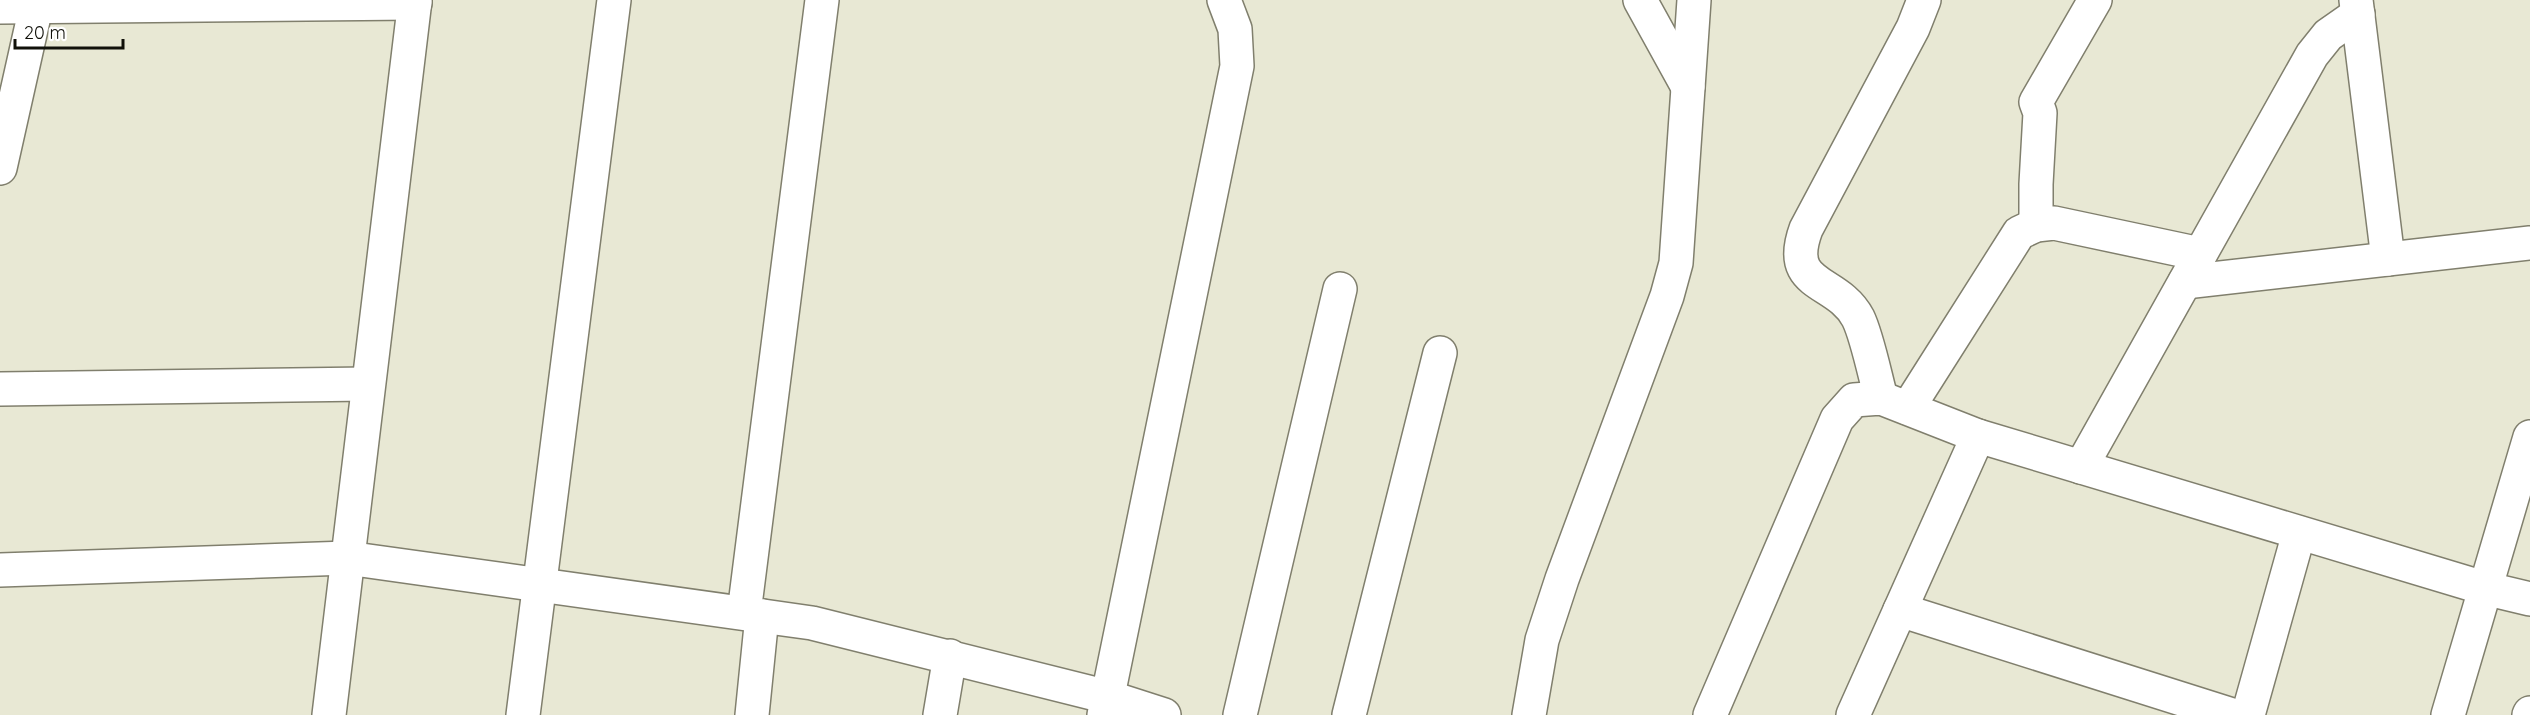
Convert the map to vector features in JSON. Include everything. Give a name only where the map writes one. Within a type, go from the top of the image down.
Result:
[{"type":"street","points":[[523,715],[614,0]]},
{"type":"street","points":[[752,715],[753,615],[822,0]]},
{"type":"street","points":[[1106,706],[1237,66],[1235,29],[1224,0]]},
{"type":"street","points":[[1641,0],[1688,87]]},
{"type":"street","points":[[1528,715],[1542,640],[1562,579],[1667,296],[1676,263],[1694,0]]},
{"type":"street","points":[[1895,403],[1859,319],[1851,308],[1804,270],[1800,258],[1801,243],[1806,229],[1913,28],[1924,0]]},
{"type":"street","points":[[2036,225],[2040,114],[2036,102],[2096,0]]},
{"type":"street","points":[[0,7],[415,1],[329,715]]},
{"type":"street","points":[[0,168],[36,7]]},
{"type":"street","points":[[2081,467],[2312,55],[2328,35],[2357,7]]},
{"type":"street","points":[[2357,7],[2388,259]]},
{"type":"street","points":[[1895,403],[2019,234],[2036,225],[2054,223],[2200,254]]},
{"type":"street","points":[[2185,282],[2530,243]]},
{"type":"street","points":[[1240,715],[1340,289]]},
{"type":"street","points":[[1349,715],[1440,353]]},
{"type":"street","points":[[0,388],[368,384]]},
{"type":"street","points":[[1710,715],[1837,419],[1854,400],[1895,403],[1977,436],[2506,593]]},
{"type":"street","points":[[1853,715],[1977,436]]},
{"type":"street","points":[[2448,715],[2506,593],[2530,437]]},
{"type":"street","points":[[2248,715],[2299,533]]},
{"type":"street","points":[[0,570],[347,558],[812,623],[950,656],[1106,706],[1164,715]]},
{"type":"street","points":[[1900,610],[2232,715]]},
{"type":"street","points":[[940,715],[950,656]]}]
